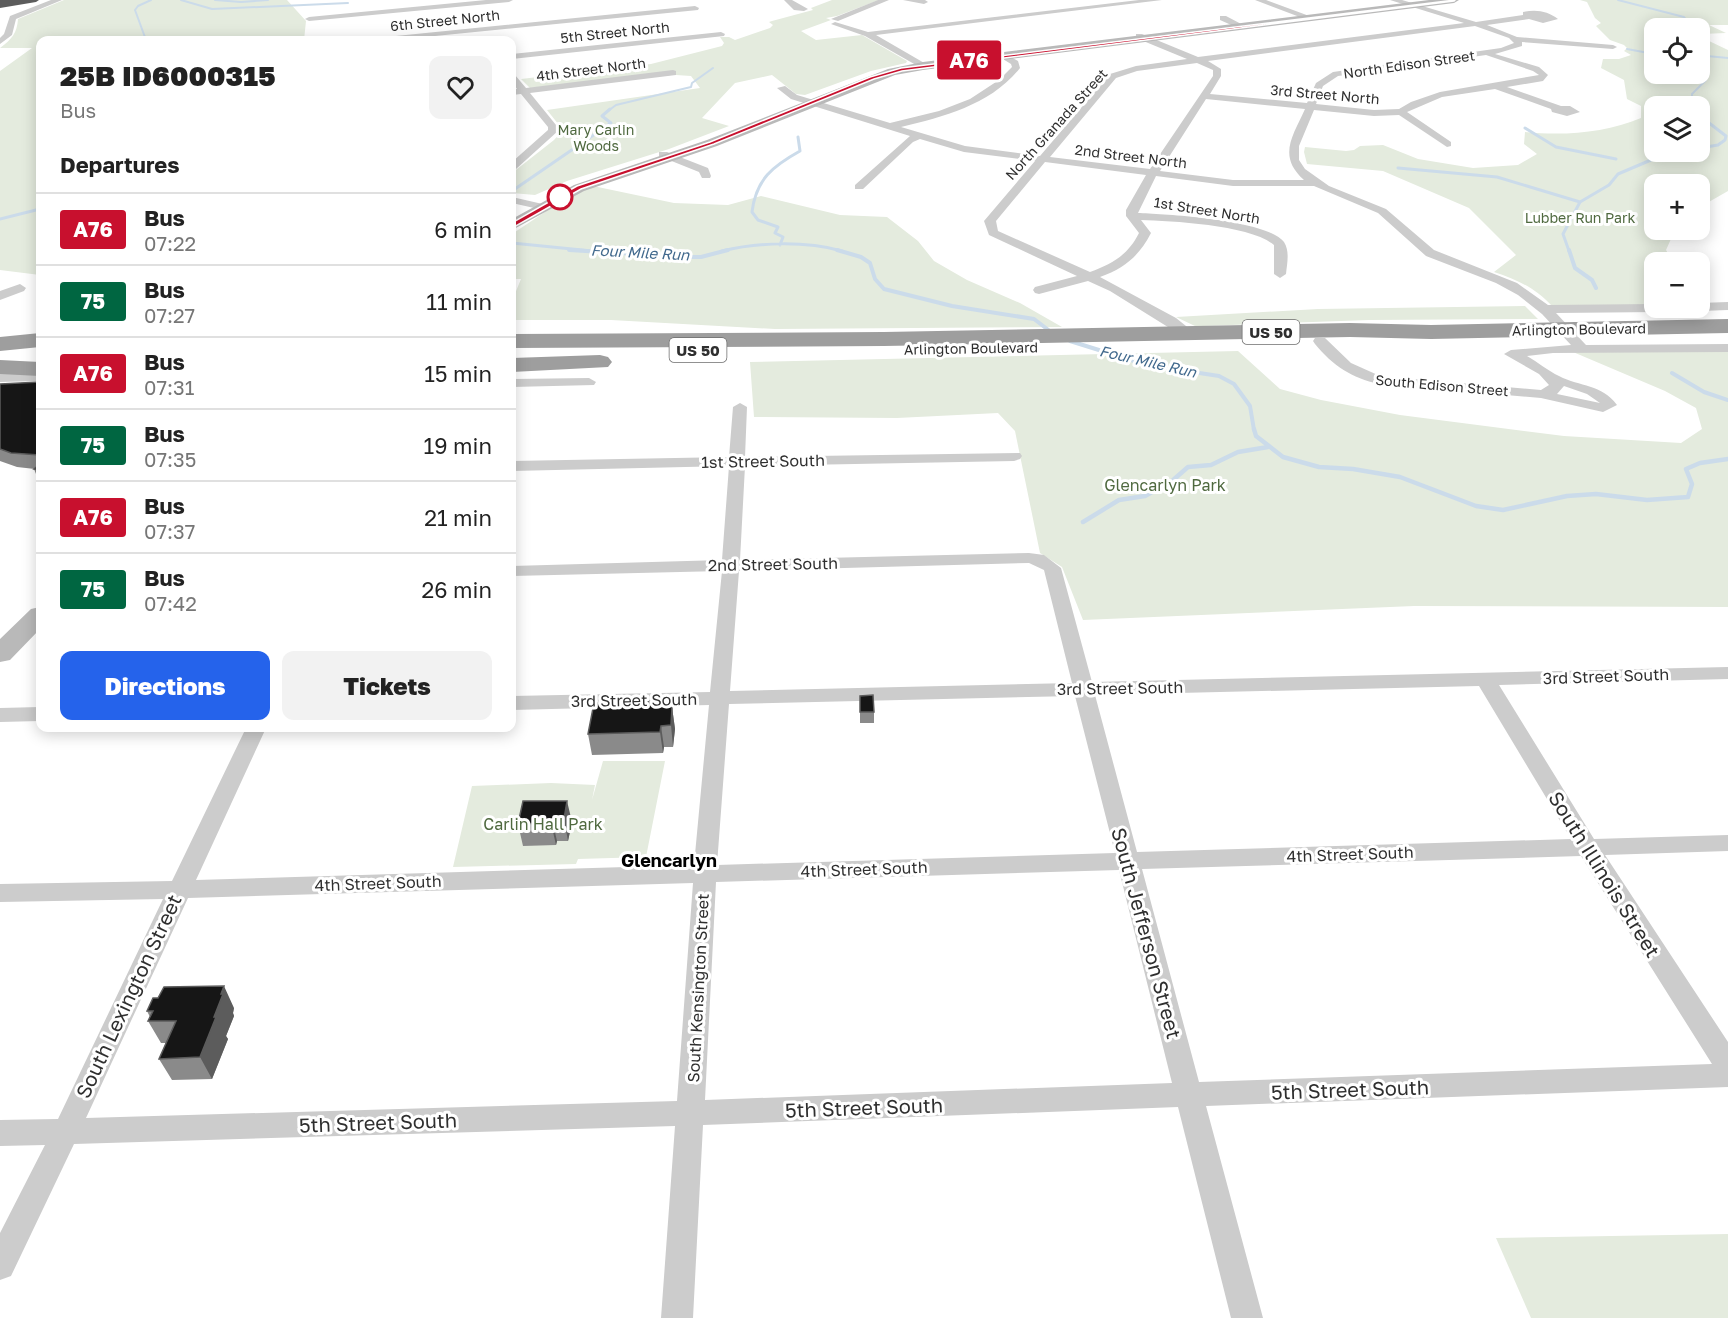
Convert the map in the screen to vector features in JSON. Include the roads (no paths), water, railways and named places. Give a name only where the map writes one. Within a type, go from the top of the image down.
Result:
[{"type":"highway","name":"Arlington Boulevard","points":[[516,351],[884,344],[972,338],[1361,330],[1431,332],[1728,326]]},
{"type":"highway","points":[[516,328],[662,329],[884,344]]},
{"type":"highway","name":"Arlington Boulevard","points":[[516,341],[884,344],[1003,348],[1320,341],[1390,338],[1431,332]]},
{"type":"highway","points":[[0,344],[36,340]]},
{"type":"highway","points":[[516,365],[884,344]]},
{"type":"highway","points":[[0,349],[36,348]]},
{"type":"highway","points":[[1,371],[36,360]]},
{"type":"highway","points":[[1,371],[36,369]]},
{"type":"main road","points":[[1410,4],[1432,0]]},
{"type":"main road","points":[[516,212],[810,101],[884,74],[921,64],[1454,0]]},
{"type":"main road","points":[[516,222],[536,205]]},
{"type":"main road","points":[[0,654],[36,619]]},
{"type":"street","points":[[0,42],[8,35],[12,19],[21,13],[58,0]]},
{"type":"street","points":[[309,19],[448,3],[509,0]]},
{"type":"street","name":"6th Street North","points":[[404,36],[468,27],[697,10],[688,0]]},
{"type":"street","points":[[788,0],[797,8],[804,9]]},
{"type":"street","points":[[885,0],[835,21],[868,34],[921,64]]},
{"type":"street","points":[[907,0],[924,2]]},
{"type":"street","points":[[868,34],[1158,0]]},
{"type":"street","points":[[1258,0],[1306,16]]},
{"type":"street","name":"North Edison Street","points":[[1394,0],[1475,24],[1516,39],[1519,44],[1514,48],[1336,74],[1325,78],[1319,85],[1293,146],[1292,156],[1296,168],[1316,183],[1376,207],[1393,219],[1413,242],[1430,253],[1509,284],[1529,296],[1562,329]]},
{"type":"street","points":[[448,3],[458,15]]},
{"type":"street","points":[[1036,6],[1052,13]]},
{"type":"street","points":[[6,13],[21,13]]},
{"type":"street","name":"North Granada Street","points":[[1189,334],[1114,288],[993,233],[990,221],[1113,76],[1136,69],[1198,60],[1529,17]]},
{"type":"street","points":[[1223,18],[1238,25]]},
{"type":"street","points":[[468,27],[476,36]]},
{"type":"street","name":"5th Street North","points":[[516,57],[722,35],[714,27]]},
{"type":"street","points":[[1039,290],[1088,276],[1124,260],[1136,249],[1145,233],[1132,216],[1132,210],[1153,173],[1217,76],[1217,69],[1142,37]]},
{"type":"street","points":[[1516,39],[1613,46]]},
{"type":"street","name":"3rd Street North","points":[[1205,96],[1374,114],[1401,112],[1414,104],[1440,95],[1540,79],[1544,75],[1536,69],[1483,53]]},
{"type":"street","points":[[891,126],[941,114],[978,101],[998,87],[1016,69],[1015,63],[999,55]]},
{"type":"street","name":"4th Street North","points":[[516,92],[674,74]]},
{"type":"street","points":[[516,82],[553,127],[553,131],[516,163]]},
{"type":"street","points":[[1498,87],[1558,108]]},
{"type":"street","name":"2nd Street North","points":[[782,88],[795,97],[964,149],[1254,184],[1316,183]]},
{"type":"street","points":[[1401,112],[1447,144]]},
{"type":"street","points":[[859,187],[909,140],[918,136]]},
{"type":"street","points":[[667,156],[704,170],[706,176]]},
{"type":"street","points":[[516,201],[536,205]]},
{"type":"street","name":"1st Street North","points":[[1132,216],[1153,216],[1259,231],[1277,240],[1281,248],[1280,274]]},
{"type":"street","points":[[0,296],[20,288]]},
{"type":"street","points":[[1710,307],[1728,306]]},
{"type":"street","points":[[1542,309],[1644,308]]},
{"type":"street","points":[[1562,329],[1583,349],[1728,348]]},
{"type":"street","name":"South Edison Street","points":[[1320,341],[1346,368],[1366,377],[1395,383],[1541,394],[1603,408],[1610,405],[1606,400],[1580,386],[1553,379],[1511,354],[1583,349]]},
{"type":"street","points":[[1,371],[36,376]]},
{"type":"street","points":[[1541,394],[1557,387],[1553,379]]},
{"type":"street","points":[[516,383],[589,382]]},
{"type":"street","name":"South Kensington Street","points":[[677,1318],[705,873],[732,565],[740,407]]},
{"type":"street","name":"1st Street South","points":[[516,466],[1014,456]]},
{"type":"street","name":"2nd Street South","points":[[516,571],[1034,558]]},
{"type":"street","name":"South Jefferson Street","points":[[1034,558],[1052,568],[1246,1318]]},
{"type":"street","name":"3rd Street South","points":[[516,703],[1084,688],[1486,681],[1728,673]]},
{"type":"street","name":"South Illinois Street","points":[[1486,681],[1587,847],[1728,1065]]},
{"type":"street","points":[[0,715],[36,714]]},
{"type":"street","name":"South Lexington Street","points":[[0,1265],[66,1131],[254,732]]},
{"type":"street","name":"4th Street South","points":[[0,893],[178,890],[1728,843]]},
{"type":"street","name":"5th Street South","points":[[0,1133],[1190,1096],[1728,1074]]},
{"type":"waterway","name":"Four Mile Run","points":[[145,36],[135,10],[138,6],[151,0]]},
{"type":"waterway","points":[[181,0],[212,9],[348,3]]},
{"type":"waterway","points":[[215,0],[241,2],[268,0]]},
{"type":"waterway","points":[[1618,0],[1685,18]]},
{"type":"waterway","points":[[1627,49],[1644,52]]},
{"type":"waterway","points":[[1710,56],[1728,58]]},
{"type":"waterway","points":[[608,111],[616,105],[691,87],[692,83],[713,68]]},
{"type":"waterway","points":[[1692,96],[1702,84]]},
{"type":"waterway","points":[[516,188],[611,123],[602,116],[610,109]]},
{"type":"waterway","points":[[1710,124],[1726,136],[1725,140],[1718,145],[1710,146]]},
{"type":"waterway","points":[[1525,128],[1556,147],[1616,159]]},
{"type":"waterway","points":[[780,244],[783,237],[775,233],[778,227],[758,220],[752,212],[757,191],[767,175],[800,151],[798,137]]},
{"type":"waterway","points":[[1580,202],[1609,185],[1618,174],[1646,162]]},
{"type":"waterway","points":[[1398,168],[1497,177],[1580,202]]},
{"type":"waterway","points":[[1569,251],[1563,234],[1580,202]]},
{"type":"waterway","points":[[0,219],[36,210]]},
{"type":"waterway","name":"Four Mile Run","points":[[516,243],[592,251]]},
{"type":"waterway","name":"Four Mile Run","points":[[722,251],[780,244]]},
{"type":"waterway","name":"Four Mile Run","points":[[780,244],[798,244],[842,251]]},
{"type":"waterway","name":"Four Mile Run","points":[[569,250],[685,257],[701,257],[728,250]]},
{"type":"waterway","name":"Four Mile Run","points":[[837,250],[861,257],[870,263],[875,279],[884,289],[952,306],[1034,319],[1051,332]]},
{"type":"waterway","points":[[1569,250],[1575,268],[1592,280],[1596,288]]},
{"type":"waterway","name":"Four Mile Run","points":[[1070,341],[1147,365],[1219,376],[1234,384],[1250,406],[1254,430]]},
{"type":"waterway","points":[[1672,373],[1704,392],[1728,400]]},
{"type":"waterway","name":"Four Mile Run","points":[[1254,429],[1256,436],[1283,457],[1319,467],[1353,469],[1400,477],[1476,506],[1503,510],[1567,496],[1596,494],[1647,500],[1688,497],[1692,484],[1686,469],[1700,463],[1728,459]]},
{"type":"waterway","points":[[1083,522],[1119,500],[1145,496],[1172,481],[1188,467],[1211,465],[1238,452],[1268,447]]},
{"type":"district","name":"Glencarlyn","points":[[669,860]]},
{"type":"park label","name":"Mary Carlin Woods","points":[[596,138]]},
{"type":"park label","name":"Lubber Run Park","points":[[1580,217]]},
{"type":"park label","name":"Glencarlyn Park","points":[[1165,485]]},
{"type":"park label","name":"Carlin Hall Park","points":[[543,824]]}]
